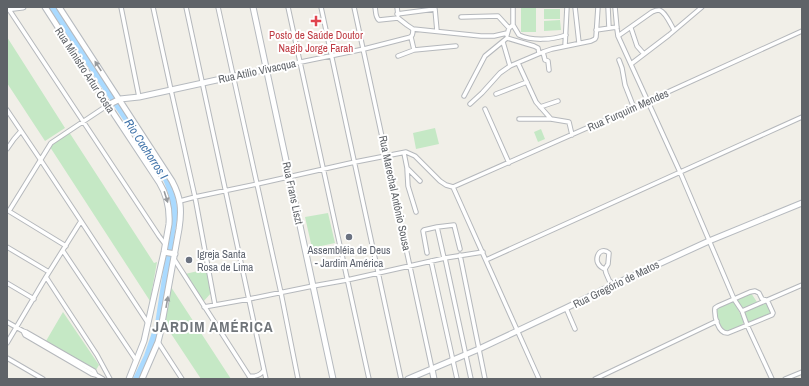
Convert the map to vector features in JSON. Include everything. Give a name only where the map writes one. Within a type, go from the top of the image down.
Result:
[{"type":"street","points":[[24,7],[10,9],[165,244]]},
{"type":"street","name":"Rua Ministro Artur Costa","points":[[45,7],[159,182],[165,192],[168,203],[169,224],[165,252],[144,341],[129,379]]},
{"type":"street","name":"Rua Ministro Artur Costa","points":[[59,7],[172,181],[180,201],[181,216],[165,311],[158,342],[142,379]]},
{"type":"street","points":[[121,7],[139,96]]},
{"type":"street","points":[[153,7],[195,197],[215,305]]},
{"type":"street","points":[[186,7],[266,379]]},
{"type":"street","points":[[218,7],[281,293],[298,379]]},
{"type":"street","name":"Rua Frans Liszt","points":[[253,7],[333,379]]},
{"type":"street","points":[[288,7],[369,379]]},
{"type":"street","points":[[321,7],[401,379]]},
{"type":"street","name":"Rua Marechal Antônio Sousa","points":[[354,7],[434,379]]},
{"type":"street","points":[[375,7],[376,16],[379,20],[435,8],[437,31]]},
{"type":"street","points":[[396,7],[398,16],[413,29],[481,36],[494,36],[507,33]]},
{"type":"street","points":[[513,7],[513,25],[519,35],[537,39],[566,36]]},
{"type":"street","points":[[565,46],[567,7]]},
{"type":"street","points":[[575,7],[579,43]]},
{"type":"street","points":[[470,104],[500,73],[510,66],[541,53],[593,40],[596,32],[598,7]]},
{"type":"street","points":[[608,7],[609,28]]},
{"type":"street","points":[[615,7],[618,36],[680,172],[734,299],[742,311],[772,379]]},
{"type":"street","points":[[631,64],[702,7]]},
{"type":"street","points":[[618,36],[657,10],[662,11],[666,15],[674,30]]},
{"type":"street","points":[[461,17],[497,16],[509,28]]},
{"type":"street","points":[[464,96],[485,56],[507,38],[509,28],[513,25]]},
{"type":"street","points":[[596,32],[616,27]]},
{"type":"street","points":[[631,28],[637,46],[644,54]]},
{"type":"street","points":[[413,29],[411,37],[414,50]]},
{"type":"street","name":"Rua Furquim Mendes","points":[[453,187],[648,102],[802,31]]},
{"type":"street","name":"Rua Atilio Vivacqua","points":[[109,104],[118,100],[364,49],[411,37]]},
{"type":"street","points":[[507,38],[537,47],[545,60],[548,61],[549,70]]},
{"type":"street","points":[[537,39],[537,47]]},
{"type":"street","points":[[503,42],[510,66]]},
{"type":"street","points":[[398,56],[414,50],[456,46]]},
{"type":"street","points":[[619,60],[625,85],[634,108]]},
{"type":"street","points":[[518,63],[536,102],[551,119]]},
{"type":"street","points":[[496,94],[527,82]]},
{"type":"street","points":[[540,107],[558,101]]},
{"type":"street","points":[[66,246],[8,210],[50,143],[109,104]]},
{"type":"street","points":[[485,108],[509,162]]},
{"type":"street","points":[[7,110],[148,323]]},
{"type":"street","points":[[486,260],[802,117]]},
{"type":"street","points":[[519,119],[551,119],[569,122],[572,135]]},
{"type":"street","points":[[7,149],[21,131]]},
{"type":"street","points":[[404,153],[408,186],[416,212]]},
{"type":"street","points":[[180,201],[355,162],[409,153],[415,156],[440,181],[453,187],[539,379]]},
{"type":"street","points":[[407,168],[420,181]]},
{"type":"street","name":"Rua Gregório de Matos","points":[[408,379],[479,349],[709,241],[802,203]]},
{"type":"street","points":[[7,343],[81,221]]},
{"type":"street","points":[[427,254],[423,231],[437,227],[454,225],[460,249]]},
{"type":"street","points":[[437,227],[471,379]]},
{"type":"street","points":[[7,246],[49,272]]},
{"type":"street","points":[[605,269],[608,264],[609,253],[604,250],[600,252],[597,259],[599,265],[605,269],[609,280],[613,285]]},
{"type":"street","points":[[63,251],[136,360]]},
{"type":"street","points":[[165,252],[174,256],[204,307],[250,377],[259,375],[264,370]]},
{"type":"street","points":[[204,307],[347,280],[444,258],[483,252]]},
{"type":"street","points":[[460,255],[485,379]]},
{"type":"street","points":[[431,261],[457,379]]},
{"type":"street","points":[[46,278],[97,355],[110,379]]},
{"type":"street","points":[[7,283],[34,299]]},
{"type":"street","points":[[742,311],[802,285]]},
{"type":"street","points":[[755,290],[768,302],[773,313],[772,315],[725,334],[720,329],[714,313],[715,308],[734,299],[755,290]]},
{"type":"street","points":[[566,308],[575,329]]},
{"type":"street","points":[[595,379],[717,321]]},
{"type":"street","points":[[7,322],[94,372],[103,379]]},
{"type":"street","points":[[158,342],[182,379]]},
{"type":"street","points":[[154,352],[159,350],[164,351]]},
{"type":"street","points":[[7,358],[43,379]]},
{"type":"street","points":[[785,379],[802,372]]},
{"type":"green space","points":[[521,7],[536,7],[536,32],[521,32]]},
{"type":"green space","points":[[544,9],[560,9],[560,19],[544,19]]},
{"type":"green space","points":[[560,20],[561,30],[544,31],[544,21]]},
{"type":"green space","points":[[7,37],[65,128],[45,141],[7,83]]},
{"type":"green space","points":[[435,128],[439,144],[416,149],[413,133]]},
{"type":"green space","points":[[541,129],[545,139],[538,142],[534,132]]},
{"type":"green space","points":[[69,132],[154,263],[157,262],[150,301],[50,147]]},
{"type":"green space","points":[[328,213],[335,243],[312,248],[305,217]]},
{"type":"green space","points":[[207,269],[212,292],[203,302],[185,274]]},
{"type":"green space","points":[[171,287],[231,379],[201,379],[164,323]]},
{"type":"green space","points":[[751,293],[757,302],[744,308],[741,307],[737,300]]},
{"type":"green space","points":[[733,301],[744,322],[742,325],[731,331],[726,331],[719,322],[716,309]]},
{"type":"green space","points":[[767,302],[772,313],[748,322],[744,312]]},
{"type":"green space","points":[[63,312],[99,365],[96,370],[46,341]]},
{"type":"waterway","name":"Rio Cachorros I","points":[[52,7],[166,179],[173,199],[174,219],[158,324],[147,356],[136,379]]},
{"type":"place","name":"Posto de Saúde Doutor Nagib Jorge Farah","points":[[316,21]]},
{"type":"place","name":"Assembléia de Deus - Jardim América","points":[[349,237]]},
{"type":"place","name":"Igreja Santa Rosa de Lima","points":[[189,260]]},
{"type":"district","name":"JARDIM AMÉRICA","points":[[213,326]]}]
